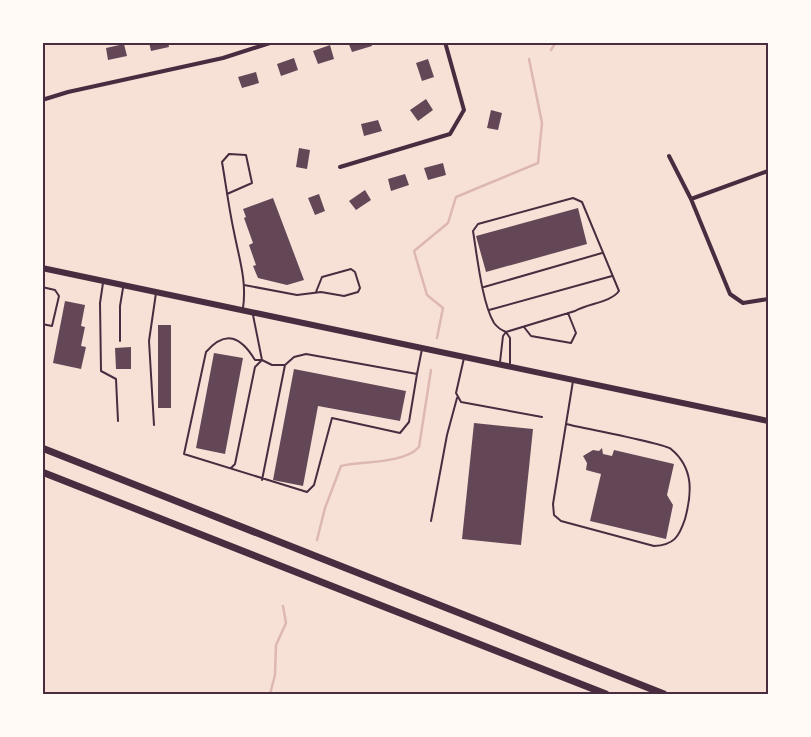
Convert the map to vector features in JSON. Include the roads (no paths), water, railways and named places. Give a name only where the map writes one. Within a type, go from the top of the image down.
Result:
[{"type":"highway","points":[[42,448],[664,694]]},
{"type":"highway","points":[[42,472],[606,694]]},
{"type":"main road","points":[[42,268],[768,421]]},
{"type":"street","points":[[42,100],[68,92],[224,58],[273,42]]},
{"type":"street","points":[[340,167],[450,134],[464,110],[445,42]]},
{"type":"street","points":[[669,156],[691,199],[730,294],[743,303],[768,299]]},
{"type":"street","points":[[691,199],[768,171]]},
{"type":"lane","points":[[227,194],[252,183],[246,155],[229,154],[222,162],[227,194],[244,285],[243,311]]},
{"type":"lane","points":[[500,365],[503,336],[506,332],[615,296],[619,291],[582,202],[578,198],[478,224],[473,232],[489,310],[494,324],[506,332],[510,338],[510,368]]},
{"type":"lane","points":[[484,287],[602,253]]},
{"type":"lane","points":[[244,285],[297,295],[316,292],[344,296],[358,292],[360,288],[355,272],[351,269],[322,277],[316,292]]},
{"type":"lane","points":[[489,310],[612,276]]},
{"type":"lane","points":[[103,281],[100,303],[101,370],[116,379],[118,421]]},
{"type":"lane","points":[[120,341],[120,306],[123,285]]},
{"type":"lane","points":[[42,287],[55,290],[59,296],[52,326],[42,324]]},
{"type":"lane","points":[[154,425],[149,340],[156,292]]},
{"type":"lane","points":[[253,313],[262,360]]},
{"type":"lane","points":[[524,326],[530,336],[571,343],[576,333],[568,313]]},
{"type":"lane","points":[[285,365],[272,365],[262,360],[255,360],[247,347],[236,339],[223,338],[214,342],[206,352],[184,454],[231,468],[262,480],[307,492],[314,485],[332,418],[400,433],[409,422],[422,349]]},
{"type":"lane","points":[[262,480],[285,365],[294,357],[306,354],[417,374]]},
{"type":"lane","points":[[432,521],[445,444],[457,398],[457,384],[464,358]]},
{"type":"lane","points":[[231,468],[235,464],[254,367],[262,360]]},
{"type":"lane","points":[[566,424],[670,447],[681,461],[690,481],[691,495],[680,535],[668,545],[654,546],[561,521],[554,516],[553,504],[566,424],[573,381]]},
{"type":"lane","points":[[457,398],[461,402],[472,406],[542,417]]},
{"type":"waterway","points":[[551,50],[556,42]]},
{"type":"waterway","points":[[437,338],[443,308],[427,295],[414,251],[448,223],[456,197],[538,163],[542,123],[529,59]]},
{"type":"waterway","points":[[317,540],[325,508],[341,466],[393,459],[412,452],[419,447],[431,370]]},
{"type":"waterway","points":[[270,694],[275,675],[276,645],[286,623],[283,606]]}]
